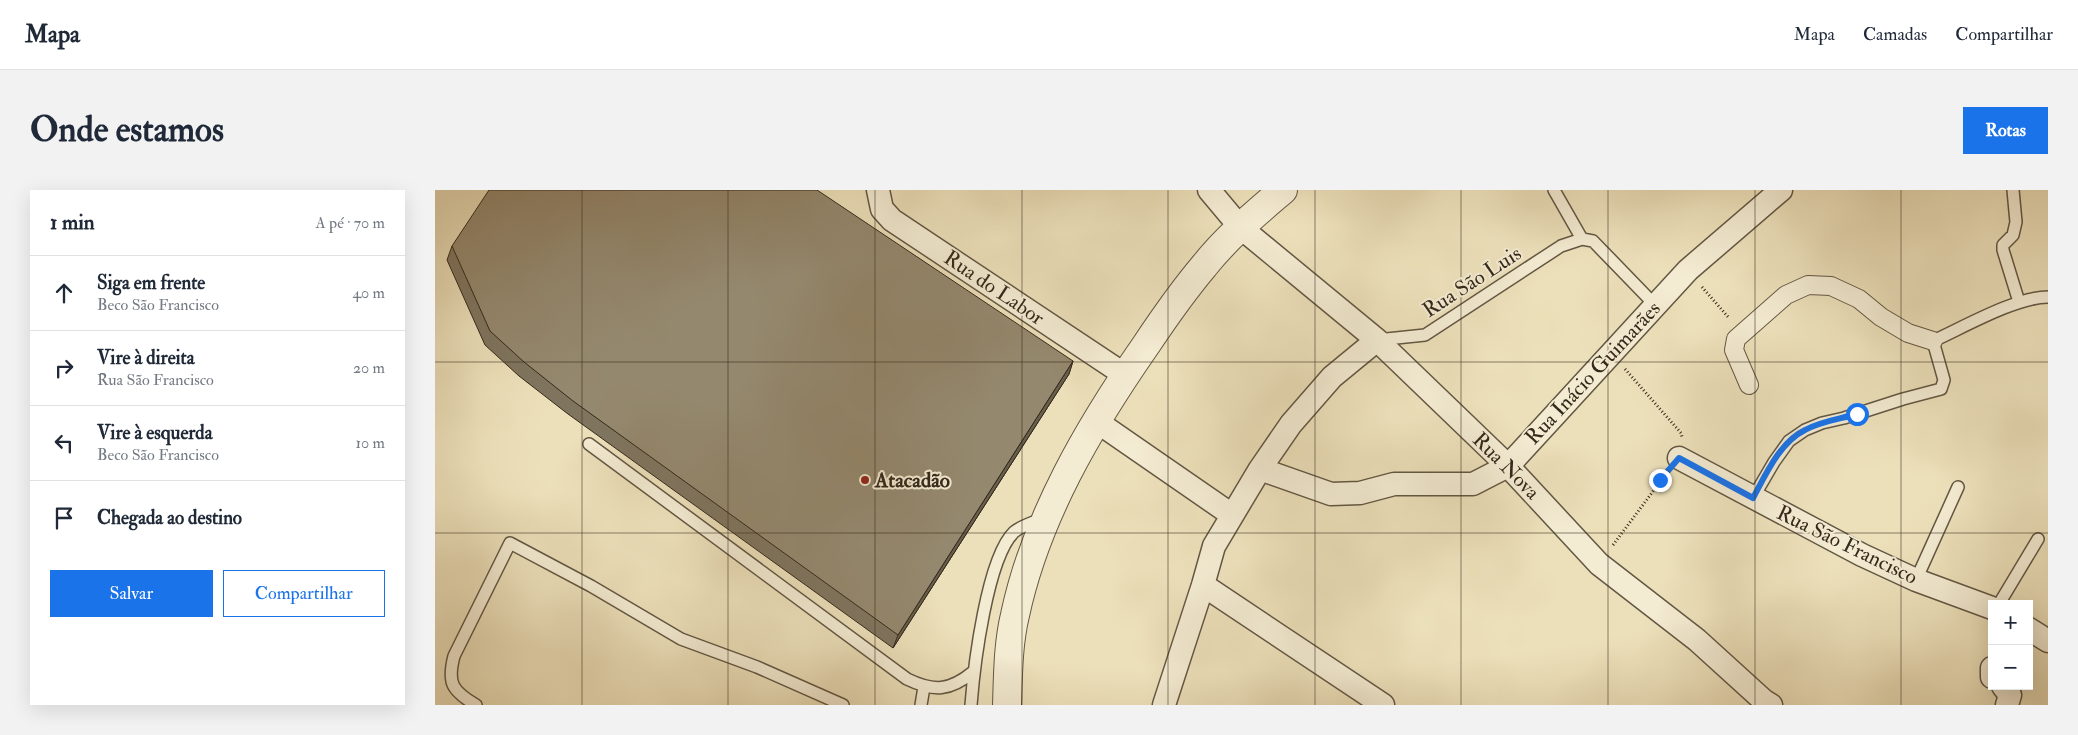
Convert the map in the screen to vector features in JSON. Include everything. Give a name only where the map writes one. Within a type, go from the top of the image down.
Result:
[{"type":"street","name":"Rua do Labor","points":[[878,190],[882,209],[892,220],[1125,375]]},
{"type":"street","name":"Rua Nova","points":[[1209,190],[1240,227],[1377,340],[1508,466],[1599,564],[1697,640],[1763,700],[1771,705]]},
{"type":"street","points":[[1007,705],[1008,670],[1014,616],[1027,566],[1046,517],[1096,421],[1169,311],[1204,265],[1240,227],[1283,190]]},
{"type":"street","name":"Rua Inácio Guimarães","points":[[1260,469],[1331,494],[1360,493],[1394,484],[1473,484],[1508,466],[1611,352],[1701,258],[1781,190]]},
{"type":"street","points":[[1749,385],[1734,350],[1736,340],[1786,295],[1809,285],[1831,286],[1859,299],[1881,317],[1908,333],[1933,341]]},
{"type":"street","points":[[1164,705],[1214,546],[1232,515],[1260,469],[1291,424],[1332,378],[1377,340]]},
{"type":"street","points":[[1096,421],[1232,515]]},
{"type":"street","name":"Rua São Francisco","points":[[1679,458],[1862,555],[1916,580],[1988,607]]},
{"type":"street","points":[[1203,585],[1383,705]]},
{"type":"street","points":[[2033,632],[2048,641]]},
{"type":"street","points":[[2006,690],[2010,696],[2007,705]]},
{"type":"lane","points":[[1553,190],[1582,239],[1593,241],[1655,305]]},
{"type":"lane","points":[[2013,190],[2016,222],[2013,235],[2003,246],[2019,302]]},
{"type":"lane","name":"Rua São Luis","points":[[1377,340],[1425,335],[1561,246],[1582,239]]},
{"type":"lane","points":[[1753,498],[1773,462],[1795,436],[1805,430],[1822,422],[1844,418],[1941,389],[1944,380],[1933,341],[2019,302],[2037,297],[2048,297]]},
{"type":"lane","points":[[589,444],[898,674],[924,687],[943,688],[951,687],[973,672]]},
{"type":"lane","points":[[1916,580],[1957,487]]},
{"type":"lane","points":[[971,705],[973,672],[991,579],[1004,545],[1015,531],[1046,517]]},
{"type":"lane","points":[[2001,600],[2038,539]]},
{"type":"lane","points":[[476,705],[459,695],[452,685],[450,671],[454,656],[510,543],[591,586],[681,639],[757,667],[843,705]]},
{"type":"lane","points":[[921,705],[924,687]]},
{"type":"path","points":[[1709,294],[1743,333]]},
{"type":"path","points":[[1599,564],[1651,491],[1679,458],[1685,446],[1681,433],[1611,352]]},
{"type":"building","points":[[489,190],[817,190],[1073,361],[898,635],[573,401],[524,362],[490,331],[452,246]]},
{"type":"place","name":"Atacadão","points":[[865,480]]},
{"type":"route","points":[[1660,480],[1679,458],[1753,498],[1773,462],[1795,436],[1822,422],[1857,414]]}]
